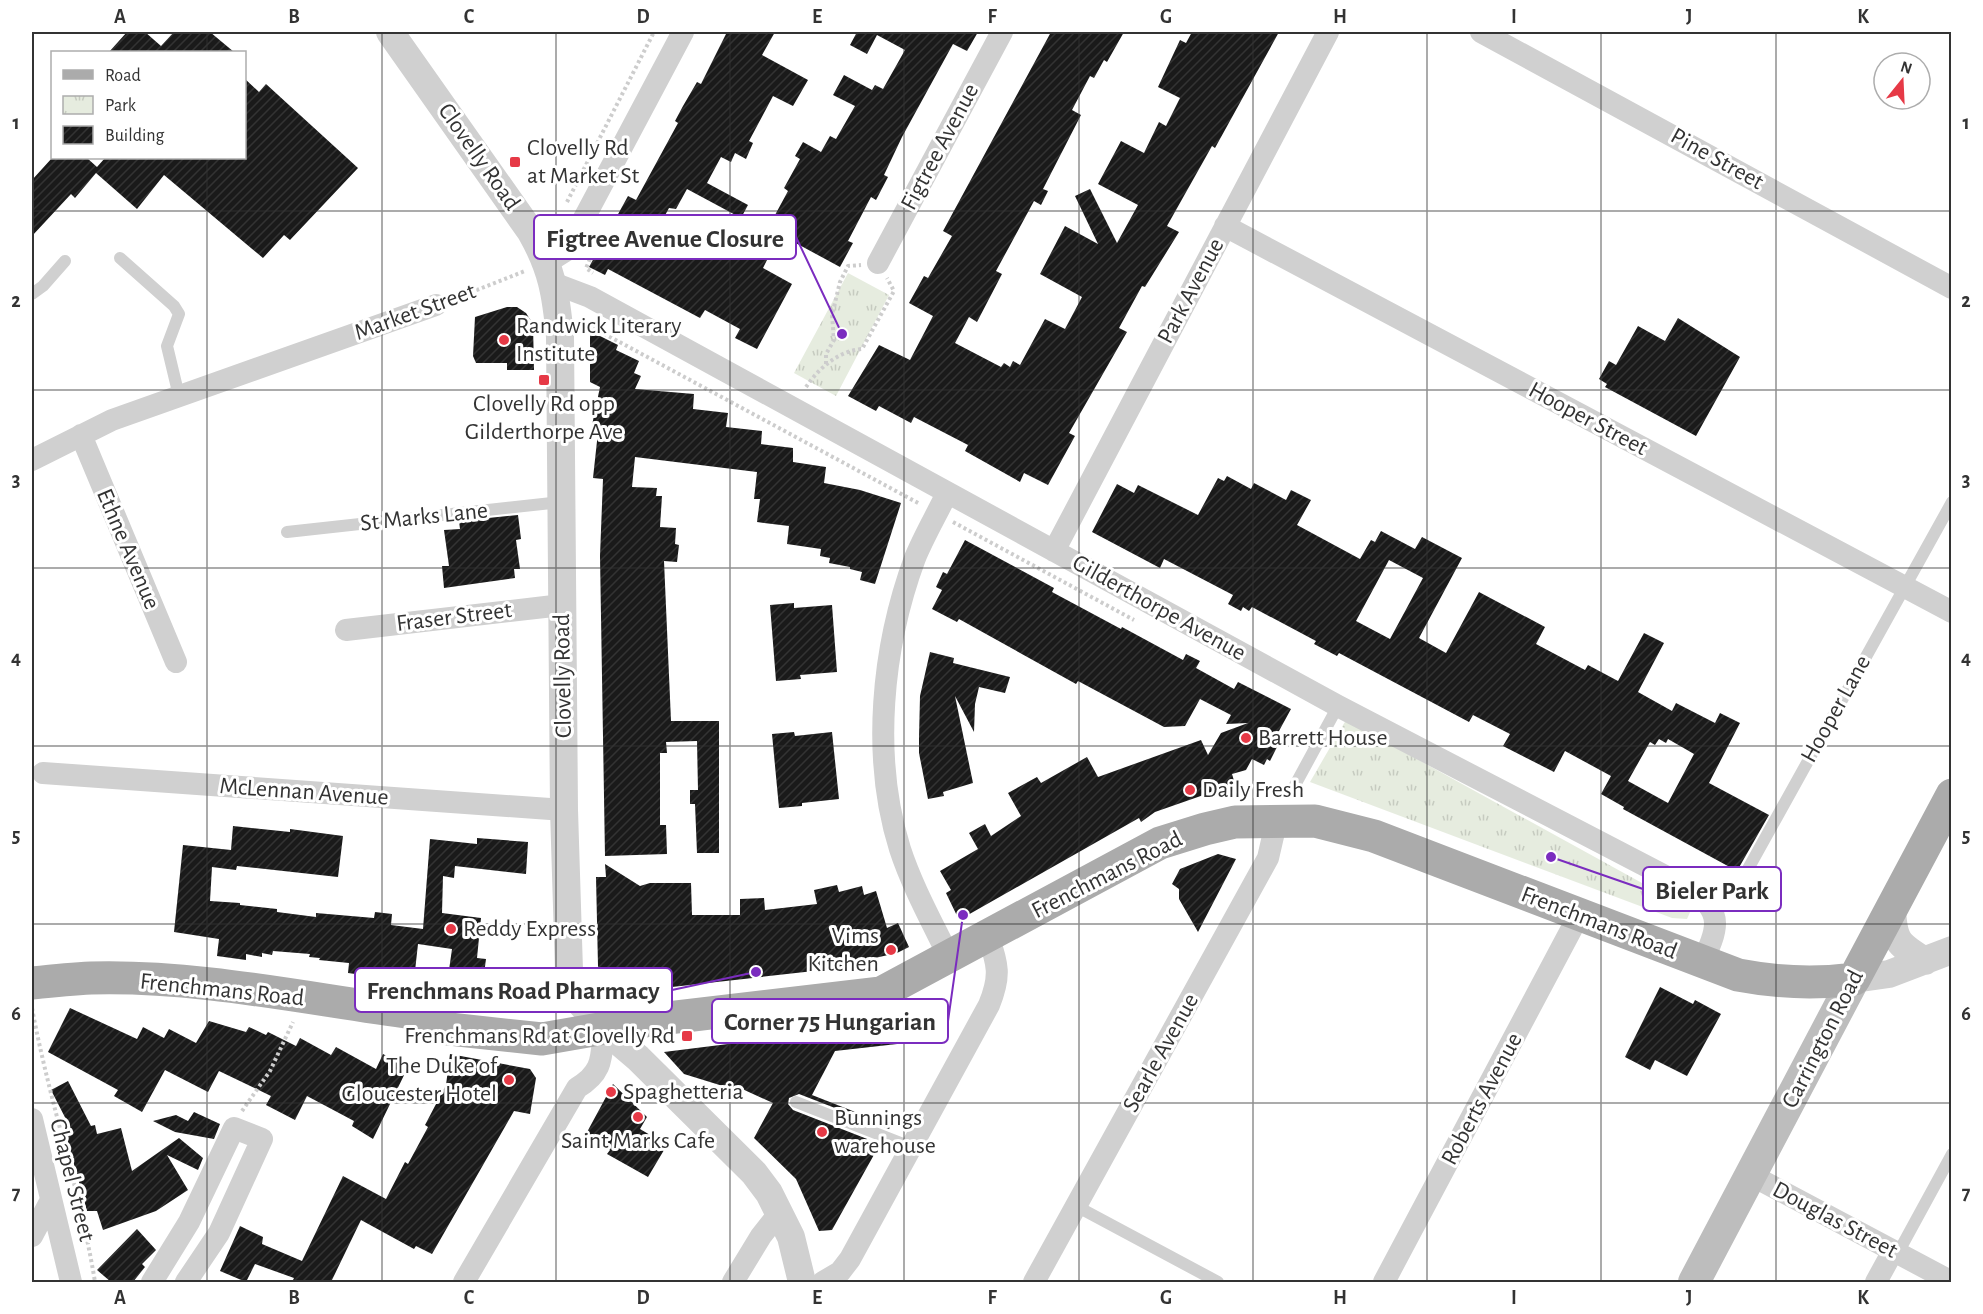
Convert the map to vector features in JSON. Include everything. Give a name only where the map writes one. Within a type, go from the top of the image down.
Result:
[{"type":"main road","name":"Carrington Road","points":[[1694,1282],[1952,795]]},
{"type":"main road","name":"Frenchmans Road","points":[[32,983],[90,978],[159,981],[232,987],[413,1013],[443,1010],[604,1029],[651,1020],[881,993],[1160,843],[1235,822],[1276,819],[1315,821],[1345,826],[1702,963],[1763,980],[1819,982],[1854,979]]},
{"type":"street","name":"Clovelly Road","points":[[390,32],[519,213],[550,272],[560,337],[564,810],[569,971],[576,998],[604,1029],[638,1058],[754,1173],[780,1212],[791,1236],[802,1282]]},
{"type":"street","points":[[550,272],[567,250],[683,32]]},
{"type":"street","name":"Figtree Avenue","points":[[878,263],[1002,32]]},
{"type":"street","name":"Park Avenue","points":[[1054,551],[1328,32]]},
{"type":"street","name":"Pine Street","points":[[1481,32],[1507,37],[1952,288]]},
{"type":"street","name":"Hooper Street","points":[[1225,226],[1952,612]]},
{"type":"street","name":"Gilderthorpe Avenue","points":[[550,272],[590,297],[1338,706],[1692,890],[1708,901],[1715,912]]},
{"type":"street","name":"Market Street","points":[[32,460],[112,420],[436,305]]},
{"type":"street","name":"Ethne Avenue","points":[[81,435],[176,662]]},
{"type":"street","points":[[947,493],[915,557],[900,607],[883,699],[883,732],[888,793],[900,850],[949,957]]},
{"type":"street","name":"Fraser Street","points":[[346,630],[562,605]]},
{"type":"street","name":"McLennan Avenue","points":[[43,774],[564,810]]},
{"type":"street","name":"Searle Avenue","points":[[1034,1282],[1268,858],[1276,819]]},
{"type":"street","points":[[1892,907],[1893,929],[1899,944],[1925,961]]},
{"type":"street","points":[[1702,963],[1713,936],[1715,912]]},
{"type":"street","name":"Roberts Avenue","points":[[1384,1282],[1579,915]]},
{"type":"street","points":[[823,1282],[846,1266],[995,990],[998,963],[988,936]]},
{"type":"street","points":[[1854,979],[1890,974],[1952,950]]},
{"type":"street","points":[[464,1282],[577,1088],[591,1080],[600,1067],[604,1029]]},
{"type":"street","name":"Chapel Street","points":[[32,1119],[71,1282]]},
{"type":"street","points":[[152,1282],[189,1222],[234,1128],[262,1139],[219,1233],[186,1282]]},
{"type":"street","name":"Douglas Street","points":[[1751,1175],[1952,1282]]},
{"type":"street","points":[[32,1236],[51,1200]]},
{"type":"street","points":[[733,1282],[761,1236],[780,1212]]},
{"type":"street","points":[[1876,1282],[1896,1252]]},
{"type":"lane","points":[[120,258],[174,306],[179,314],[167,345],[179,396]]},
{"type":"lane","points":[[32,294],[43,286],[65,261]]},
{"type":"lane","name":"St Marks Lane","points":[[286,532],[561,502]]},
{"type":"lane","name":"Hooper Lane","points":[[1715,912],[1732,897],[1738,887],[1952,502]]},
{"type":"lane","points":[[1294,788],[1338,706]]},
{"type":"lane","points":[[796,1102],[910,1147]]},
{"type":"lane","points":[[1896,1252],[1952,1154]]},
{"type":"lane","points":[[1076,1206],[1218,1282]]},
{"type":"path","points":[[563,211],[654,32]]},
{"type":"path","points":[[590,259],[586,268],[593,273]]},
{"type":"path","points":[[806,387],[826,364],[844,353],[862,349],[894,291],[878,263],[848,266],[840,282],[832,315],[834,340],[826,354],[826,364]]},
{"type":"path","name":"Market Street","points":[[436,305],[550,272]]},
{"type":"path","name":"Gilderthorpe Avenue","points":[[588,325],[1141,624]]},
{"type":"path","name":"Chapel Street","points":[[32,1008],[43,1066],[89,1246],[95,1282]]},
{"type":"path","points":[[234,1128],[237,1118],[270,1071],[293,1022]]},
{"type":"green space","points":[[848,273],[889,295],[836,396],[794,373]]},
{"type":"green space","points":[[1346,720],[1691,910],[1687,919],[1672,918],[1310,782]]},
{"type":"building","points":[[127,32],[145,32],[161,46],[174,32],[210,32],[233,51],[110,51]]},
{"type":"building","points":[[727,32],[775,32],[762,55],[808,80],[793,106],[773,96],[749,141],[753,143],[746,159],[735,153],[731,162],[721,157],[707,183],[748,205],[741,218],[687,189],[676,209],[669,208],[655,234],[691,253],[699,237],[736,256],[748,235],[773,248],[763,268],[792,284],[757,349],[735,338],[740,329],[705,310],[700,318],[608,269],[605,275],[589,267],[628,196],[636,200],[678,123],[675,121],[683,106],[697,82],[701,84]]},
{"type":"building","points":[[857,32],[978,32],[967,51],[953,44],[902,137],[884,175],[888,177],[876,200],[871,197],[848,241],[853,243],[840,267],[768,228],[788,191],[784,188],[800,159],[795,156],[803,142],[821,152],[830,136],[836,139],[855,106],[833,95],[844,75],[872,90],[875,85],[883,89],[905,50],[877,35],[867,54],[850,45]]},
{"type":"building","points":[[1051,32],[1124,32],[1107,62],[1104,60],[1094,78],[1090,76],[1072,110],[1081,115],[1043,189],[1048,191],[1041,205],[1034,201],[996,271],[1002,274],[977,322],[969,317],[955,343],[1001,367],[1004,363],[1010,367],[1013,361],[1020,365],[1045,319],[1065,329],[1082,297],[1040,274],[1065,226],[1098,244],[1075,196],[1090,189],[1117,243],[1138,205],[1098,184],[1121,141],[1144,153],[1159,122],[1166,126],[1180,98],[1158,87],[1180,40],[1186,43],[1192,32],[1279,32],[1215,148],[1212,146],[1167,226],[1179,232],[1145,287],[1142,286],[1119,328],[1127,332],[1069,433],[1075,436],[1048,485],[1024,473],[1020,482],[965,451],[968,445],[914,417],[911,423],[879,406],[876,411],[848,396],[879,345],[910,360],[933,316],[909,303],[924,276],[928,278],[952,236],[943,231]]},
{"type":"building","points":[[246,80],[259,92],[266,84],[358,168],[290,240],[284,235],[263,258],[164,175],[137,209],[96,173],[75,198],[71,194],[32,236],[32,180],[51,159],[88,159],[97,167],[104,159],[246,159]]},
{"type":"building","name":"Randwick Literary Institute","points":[[507,307],[517,307],[526,313],[533,324],[534,370],[507,370],[507,363],[476,363],[473,356],[475,317]]},
{"type":"building","points":[[1678,318],[1740,357],[1696,436],[1605,387],[1607,384],[1599,379],[1609,361],[1616,365],[1638,326],[1665,341]]},
{"type":"building","points":[[590,331],[618,345],[616,350],[639,361],[634,373],[641,376],[635,389],[694,394],[693,409],[728,413],[726,427],[762,431],[761,444],[793,448],[793,462],[826,467],[824,483],[860,490],[901,503],[875,584],[860,580],[862,572],[829,563],[830,558],[820,556],[821,549],[787,544],[789,526],[757,522],[760,499],[754,499],[757,472],[635,457],[632,487],[657,488],[656,496],[662,496],[660,527],[676,528],[675,544],[679,545],[677,562],[664,561],[671,721],[719,721],[719,853],[697,853],[695,804],[690,804],[690,790],[698,790],[697,741],[666,742],[667,753],[660,753],[660,825],[666,825],[667,854],[605,856],[600,556],[603,479],[593,478],[598,432],[591,430],[600,387],[590,382]]},
{"type":"building","points":[[1227,476],[1251,489],[1254,483],[1286,500],[1291,490],[1311,500],[1297,525],[1360,559],[1371,540],[1375,542],[1381,531],[1415,549],[1422,537],[1462,558],[1419,638],[1446,653],[1479,592],[1545,627],[1536,644],[1585,670],[1588,665],[1618,681],[1644,633],[1664,643],[1638,692],[1672,711],[1676,703],[1715,723],[1720,713],[1740,723],[1709,783],[1769,815],[1737,871],[1623,809],[1624,807],[1601,794],[1611,776],[1565,751],[1554,772],[1503,746],[1510,734],[1473,715],[1469,722],[1339,653],[1337,656],[1314,644],[1316,641],[1252,607],[1249,611],[1243,607],[1241,611],[1228,604],[1233,595],[1164,559],[1160,568],[1092,532],[1117,484],[1134,493],[1138,485],[1198,515],[1218,478],[1224,481]],"holes":[[[1389,560],[1423,578],[1390,639],[1356,621]],[[1659,739],[1666,743],[1668,739],[1694,754],[1668,803],[1628,781],[1650,742],[1655,745]]]},
{"type":"building","points":[[518,515],[521,539],[516,540],[520,569],[514,569],[515,578],[444,588],[442,566],[449,566],[444,530],[460,529],[459,521]]},
{"type":"building","points":[[965,540],[1054,588],[1052,592],[1121,629],[1122,627],[1183,660],[1186,654],[1200,661],[1196,668],[1234,689],[1238,682],[1291,709],[1273,742],[1278,745],[1270,761],[1267,759],[1264,765],[1252,759],[1246,770],[1232,774],[1235,784],[1155,812],[1141,822],[1139,818],[959,920],[946,893],[951,890],[940,871],[978,849],[969,833],[985,824],[991,836],[1021,816],[1008,793],[1037,777],[1041,783],[1087,757],[1098,777],[1201,740],[1208,755],[1221,733],[1248,723],[1226,724],[1231,715],[1200,699],[1185,726],[1164,727],[1078,681],[1076,684],[959,619],[957,622],[932,609],[942,590],[936,587],[943,572],[947,574]]},
{"type":"building","points":[[794,603],[794,608],[832,605],[837,672],[800,675],[801,679],[776,681],[770,605]]},
{"type":"building","points":[[930,652],[954,658],[953,663],[1010,677],[1005,693],[979,687],[975,704],[974,732],[955,696],[973,783],[943,792],[944,796],[928,799],[919,753],[919,738],[920,696]]},
{"type":"building","points":[[794,732],[795,736],[832,732],[839,799],[779,808],[772,734]]},
{"type":"building","points":[[233,826],[290,832],[290,829],[343,836],[338,877],[237,866],[236,870],[212,867],[210,901],[240,903],[240,905],[277,909],[277,912],[316,917],[316,913],[374,918],[375,912],[392,914],[391,925],[423,929],[430,839],[477,844],[477,838],[528,842],[526,874],[455,866],[454,878],[443,876],[442,913],[481,918],[477,958],[486,959],[482,989],[447,984],[452,949],[418,944],[415,971],[386,968],[385,978],[348,973],[349,963],[319,960],[320,958],[309,957],[310,954],[273,951],[272,955],[262,953],[262,957],[246,954],[246,960],[217,956],[219,939],[174,932],[183,845],[231,850]]},
{"type":"building","points":[[1218,854],[1236,859],[1198,932],[1179,899],[1179,889],[1172,884],[1180,869]]},
{"type":"building","points":[[605,864],[640,886],[650,883],[691,883],[692,915],[740,915],[740,899],[764,898],[765,910],[817,904],[814,890],[837,885],[839,892],[862,886],[864,895],[876,891],[887,928],[898,923],[909,947],[897,953],[866,960],[868,965],[618,993],[602,979],[598,966],[596,877],[606,877]]},
{"type":"building","points":[[1660,987],[1693,1004],[1695,1000],[1721,1014],[1687,1076],[1655,1060],[1650,1070],[1625,1057]]},
{"type":"building","points":[[924,1007],[933,1025],[906,1043],[835,1051],[812,1095],[891,1126],[889,1129],[799,1094],[789,1098],[788,1104],[793,1110],[880,1144],[832,1230],[819,1231],[796,1179],[754,1138],[773,1103],[740,1088],[739,1091],[684,1074],[664,1052],[847,1029],[889,1026]]},
{"type":"building","points":[[70,1008],[137,1039],[143,1027],[164,1038],[169,1029],[196,1043],[209,1021],[246,1032],[249,1027],[266,1035],[268,1032],[296,1046],[300,1038],[331,1055],[336,1047],[376,1069],[383,1054],[408,1067],[373,1139],[352,1126],[354,1121],[307,1096],[295,1120],[266,1105],[271,1096],[219,1071],[208,1092],[165,1070],[142,1112],[114,1096],[118,1090],[48,1052]]},
{"type":"building","points":[[450,1054],[530,1069],[536,1078],[530,1114],[514,1111],[432,1254],[416,1246],[414,1249],[361,1220],[331,1282],[292,1282],[294,1278],[255,1264],[246,1282],[220,1271],[240,1226],[263,1237],[262,1244],[302,1261],[343,1176],[386,1199],[405,1162],[408,1164],[428,1127],[425,1125],[446,1085]]},
{"type":"building","points":[[68,1081],[91,1126],[95,1125],[97,1134],[121,1128],[132,1171],[179,1138],[203,1158],[198,1170],[167,1155],[188,1190],[156,1211],[103,1230],[97,1211],[87,1211],[65,1132],[72,1131],[51,1090]]},
{"type":"building","points":[[613,1084],[647,1117],[640,1129],[667,1145],[648,1177],[607,1154],[610,1150],[586,1134]]},
{"type":"building","points":[[194,1112],[220,1124],[214,1139],[175,1132],[153,1121],[176,1115],[188,1121]]},
{"type":"building","points":[[137,1229],[156,1250],[142,1264],[145,1267],[133,1282],[111,1282],[97,1270]]},
{"type":"place","name":"Clovelly Rd at Market St","points":[[515,162]]},
{"type":"place","name":"Figtree Avenue Closure","points":[[842,334]]},
{"type":"place","name":"Randwick Literary Institute","points":[[504,340]]},
{"type":"place","name":"Clovelly Rd opp Gilderthorpe Ave","points":[[544,380]]},
{"type":"place","name":"Barrett House","points":[[1246,738]]},
{"type":"place","name":"Daily Fresh","points":[[1190,790]]},
{"type":"place","name":"Bieler Park","points":[[1551,857]]},
{"type":"place","name":"Corner 75 Hungarian","points":[[963,915]]},
{"type":"place","name":"Reddy Express","points":[[451,929]]},
{"type":"place","name":"Vims Kitchen","points":[[891,950]]},
{"type":"place","name":"Frenchmans Road Pharmacy","points":[[756,972]]},
{"type":"place","name":"Frenchmans Rd at Clovelly Rd","points":[[687,1036]]},
{"type":"place","name":"The Duke of Gloucester Hotel","points":[[509,1080]]},
{"type":"place","name":"Spaghetteria","points":[[611,1092]]},
{"type":"place","name":"Saint Marks Cafe","points":[[638,1117]]},
{"type":"place","name":"Bunnings warehouse","points":[[822,1132]]}]
